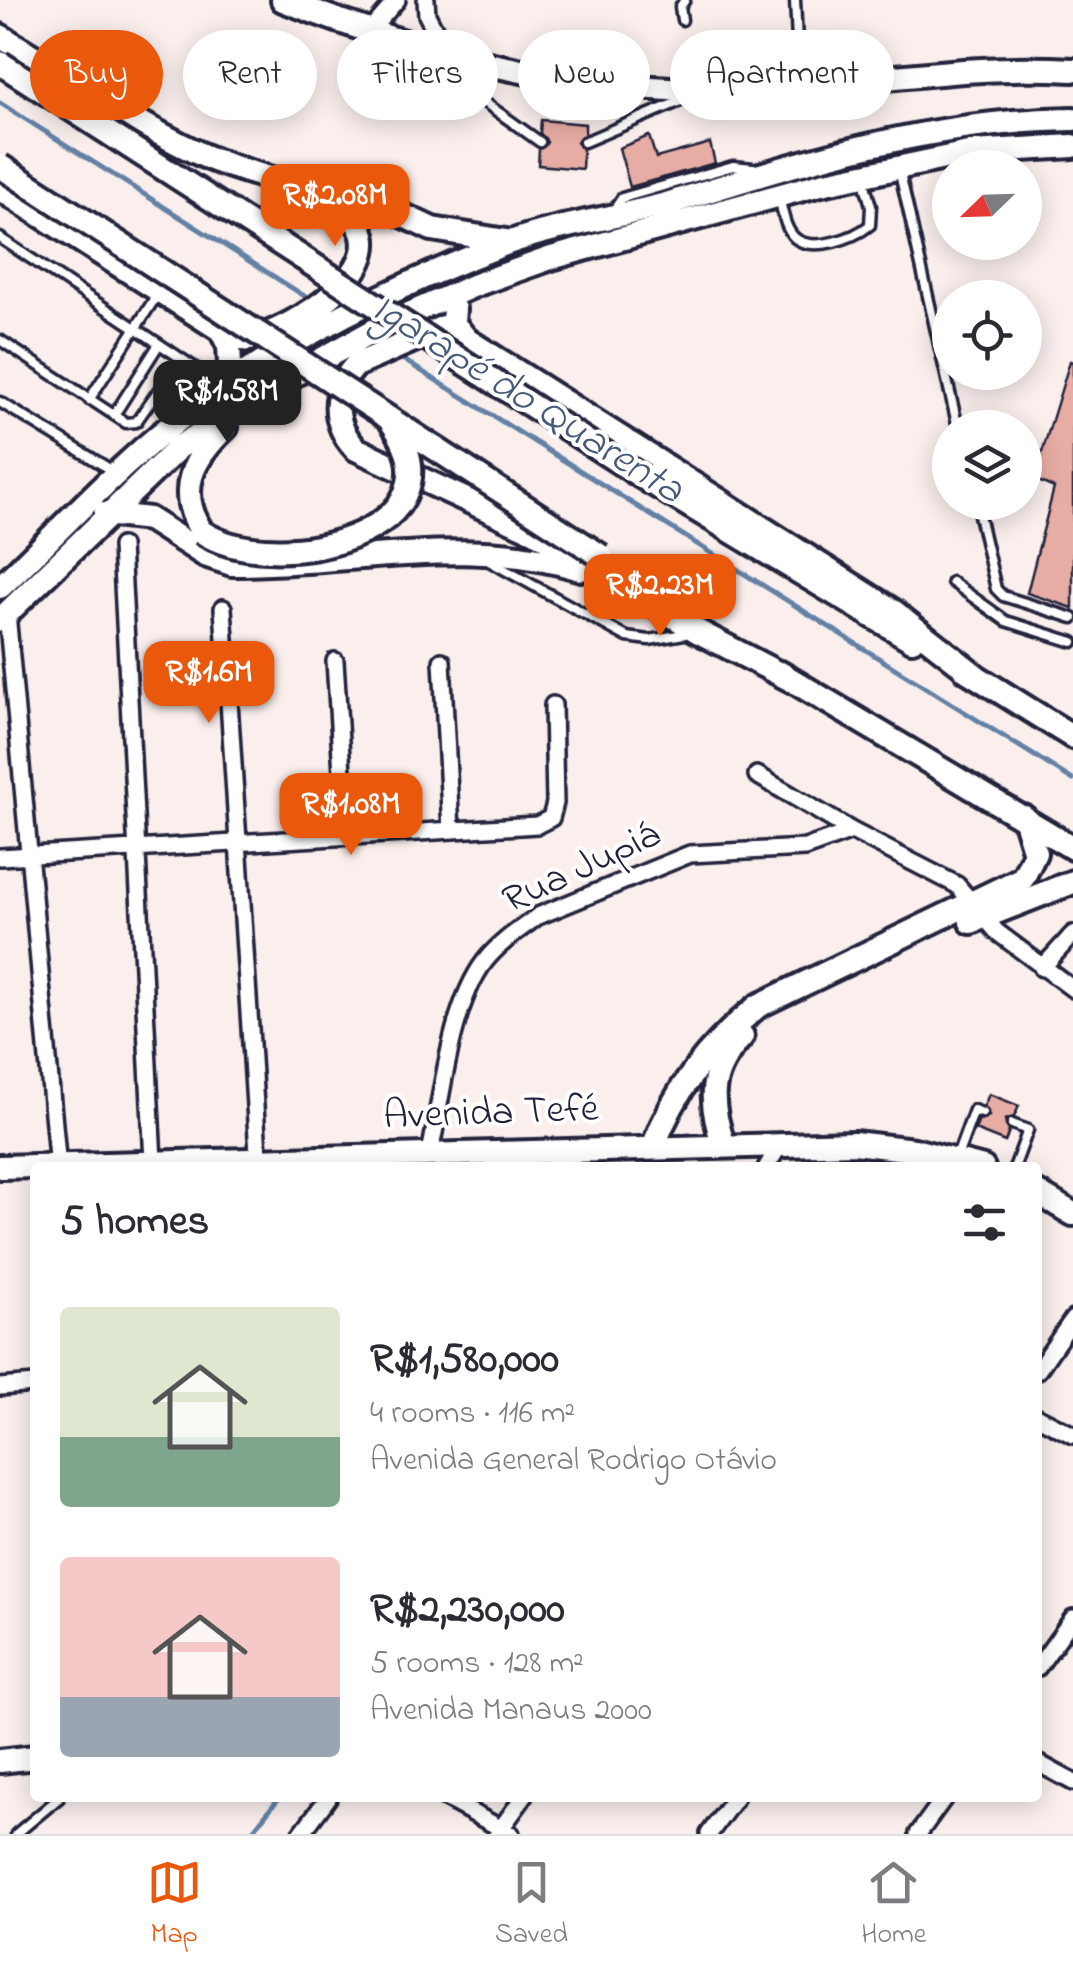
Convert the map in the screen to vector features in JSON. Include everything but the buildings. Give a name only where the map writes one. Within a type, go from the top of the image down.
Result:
[{"type":"main road","points":[[284,0],[360,30]]},
{"type":"main road","points":[[0,36],[185,147],[324,200],[352,218],[359,230],[360,262],[342,291],[248,340],[221,330],[0,189]]},
{"type":"main road","points":[[0,63],[642,477],[806,580],[976,676],[1073,737]]},
{"type":"main road","points":[[894,76],[1007,67],[1073,70]]},
{"type":"main road","points":[[498,68],[548,78],[670,87]]},
{"type":"main road","points":[[0,587],[194,408],[228,385],[364,308],[512,242],[898,136],[998,121],[1073,119]]},
{"type":"main road","points":[[4,616],[105,514],[190,439],[331,352],[474,285],[551,258],[898,165],[972,152],[1073,146]]},
{"type":"main road","points":[[0,166],[793,682]]},
{"type":"main road","points":[[270,180],[319,183],[362,196],[432,229],[512,242]]},
{"type":"main road","points":[[474,285],[456,302],[453,323],[467,340],[894,611],[976,676]]},
{"type":"main road","points":[[453,323],[356,365],[341,386],[336,405],[344,437],[356,449],[536,532],[698,632],[793,682],[1073,848]]},
{"type":"main road","points":[[221,330],[230,352],[228,385]]},
{"type":"main road","points":[[268,389],[196,461],[187,495],[191,515],[202,532],[234,547],[334,544],[377,529],[404,494],[408,471],[406,450],[384,414]]},
{"type":"main road","points":[[105,514],[149,519],[205,554],[232,564],[472,551],[539,556],[614,579]]},
{"type":"main road","points":[[724,1146],[710,1092],[714,1073],[740,1037],[785,1006],[976,911],[1031,870],[1035,853],[1024,817]]},
{"type":"main road","points":[[654,1147],[688,1077],[727,1031],[758,1006],[976,911],[1073,882]]},
{"type":"main road","name":"Avenida Tefé","points":[[344,1162],[569,1158],[654,1147],[854,1143],[957,1162]]},
{"type":"main road","name":"Avenida Tefé","points":[[0,1168],[30,1167]]},
{"type":"main road","points":[[1042,1195],[1073,1214]]},
{"type":"main road","points":[[0,1761],[30,1758]]},
{"type":"street","points":[[371,30],[398,0]]},
{"type":"street","points":[[426,0],[427,15],[435,30]]},
{"type":"street","points":[[121,546],[134,850],[168,1162]]},
{"type":"street","points":[[223,608],[259,1162]]},
{"type":"street","points":[[4,616],[5,676],[58,1162]]},
{"type":"street","points":[[335,661],[346,836]]},
{"type":"street","points":[[442,661],[451,830]]},
{"type":"street","points":[[0,857],[537,825],[551,818],[556,803],[553,706]]},
{"type":"street","points":[[757,775],[852,831],[957,885],[976,911],[1042,968],[1073,989]]},
{"type":"street","name":"Rua Jupiá","points":[[430,1160],[466,993],[485,960],[519,930],[538,916],[690,854],[806,848],[852,831]]},
{"type":"street","points":[[1042,968],[1073,934]]},
{"type":"street","points":[[770,1162],[781,1144]]},
{"type":"street","points":[[1042,1364],[1073,1320]]},
{"type":"street","points":[[0,1386],[30,1384]]},
{"type":"street","points":[[1042,1419],[1073,1435]]},
{"type":"street","points":[[1042,1661],[1073,1618]]},
{"type":"street","points":[[1042,1765],[1073,1782]]},
{"type":"street","points":[[301,1834],[325,1802]]},
{"type":"street","points":[[452,1802],[503,1832],[521,1802]]},
{"type":"street","points":[[708,1834],[731,1802]]},
{"type":"street","points":[[918,1834],[941,1802]]},
{"type":"lane","points":[[682,20],[680,7],[685,0]]},
{"type":"lane","points":[[794,0],[796,30]]},
{"type":"lane","points":[[584,142],[670,105]]},
{"type":"lane","points":[[498,112],[540,142]]},
{"type":"lane","points":[[898,165],[954,410]]},
{"type":"lane","points":[[778,196],[788,229],[798,240],[813,244],[858,236],[870,225],[871,206],[862,174]]},
{"type":"lane","points":[[0,238],[228,385]]},
{"type":"lane","points":[[89,400],[161,289]]},
{"type":"lane","points":[[0,340],[126,423],[136,422],[164,381],[174,376],[184,379],[194,408]]},
{"type":"lane","points":[[114,416],[159,344]]},
{"type":"lane","points":[[0,402],[119,475]]},
{"type":"lane","points":[[980,520],[996,589],[1003,596],[1073,618]]},
{"type":"lane","points":[[472,551],[627,638],[648,640],[698,632]]},
{"type":"lane","points":[[952,582],[1006,621],[1073,642]]},
{"type":"lane","points":[[973,1162],[974,1110],[982,1113]]},
{"type":"lane","points":[[1012,1124],[1028,1130],[1016,1162]]},
{"type":"lane","points":[[16,1834],[54,1802]]},
{"type":"waterway","name":"Igarapé do Quarenta","points":[[0,103],[314,302]]},
{"type":"waterway","name":"Igarapé do Quarenta","points":[[399,357],[1073,780]]},
{"type":"waterway","points":[[250,1834],[276,1802]]}]
